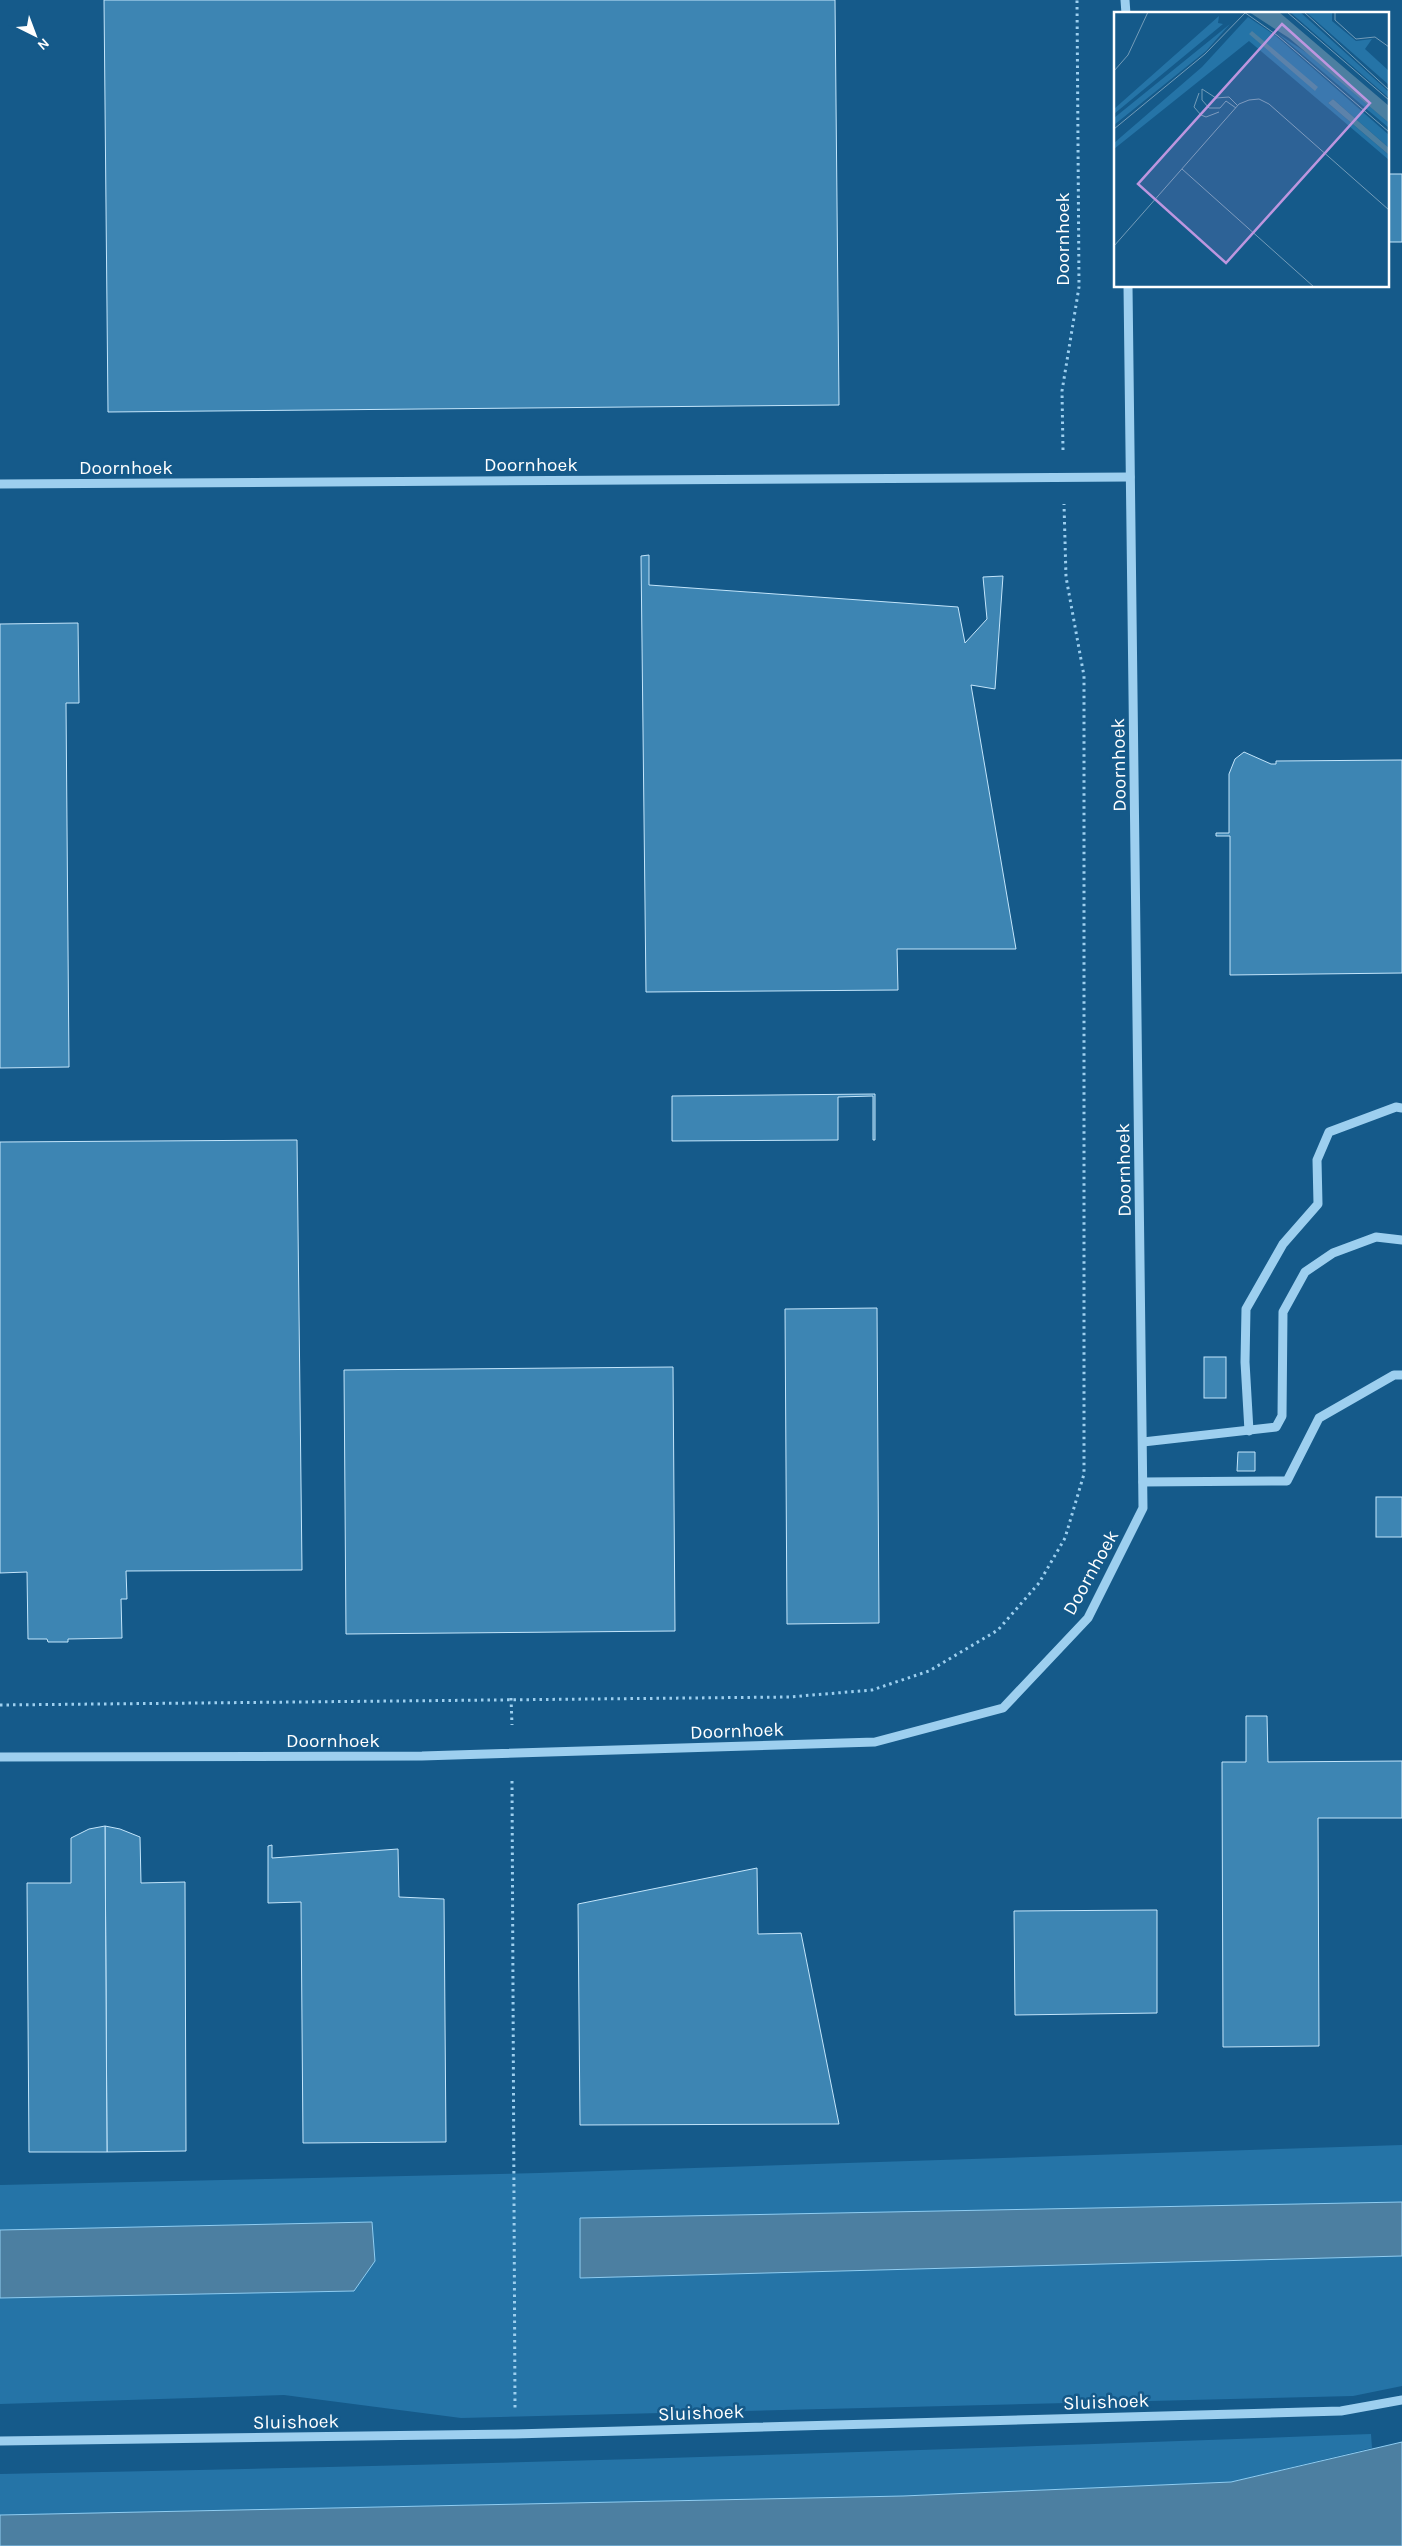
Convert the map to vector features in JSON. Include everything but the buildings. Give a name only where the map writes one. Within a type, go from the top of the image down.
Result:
[{"type":"street","name":"Doornhoek","points":[[0,1757],[412,1756],[875,1742],[1003,1708],[1088,1618],[1143,1508],[1128,288]]},
{"type":"street","name":"Doornhoek","points":[[0,484],[1130,477]]},
{"type":"street","points":[[1249,1431],[1245,1362],[1246,1309],[1283,1244],[1318,1204],[1317,1160],[1329,1132],[1396,1107],[1402,1108]]},
{"type":"street","points":[[1143,1442],[1276,1427],[1282,1416],[1284,1312],[1305,1272],[1333,1253],[1376,1237],[1402,1240]]},
{"type":"street","points":[[1143,1482],[1287,1481],[1320,1418],[1394,1375],[1402,1374]]},
{"type":"street","name":"Sluishoek","points":[[0,2442],[514,2434],[1341,2411],[1402,2400]]},
{"type":"path","name":"Doornhoek","points":[[0,1705],[512,1698],[789,1697],[872,1690],[929,1671],[998,1630],[1039,1583],[1065,1538],[1084,1474],[1084,676],[1066,577],[1062,390],[1079,288],[1077,0]]},
{"type":"path","points":[[512,1698],[514,2434]]},
{"type":"shaded area","points":[[1402,2145],[1402,2202],[580,2219],[580,2278],[1402,2256],[1402,2386],[1353,2396],[461,2418],[284,2395],[0,2404],[0,2298],[354,2291],[371,2222],[0,2230],[0,2185],[539,2173]]},
{"type":"shaded area","points":[[1402,2202],[1402,2256],[580,2278],[580,2218]]},
{"type":"shaded area","points":[[372,2222],[375,2261],[354,2291],[0,2298],[0,2230]]},
{"type":"shaded area","points":[[1371,2434],[1372,2448],[1231,2482],[903,2496],[0,2515],[0,2474],[686,2457]]},
{"type":"shaded area","points":[[1402,2442],[1402,2546],[0,2546],[0,2515],[903,2496],[1231,2482]]}]
